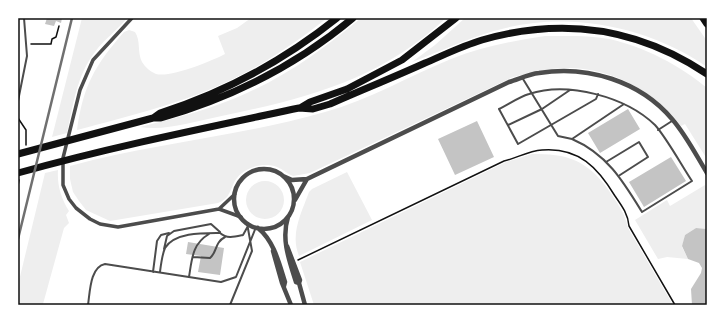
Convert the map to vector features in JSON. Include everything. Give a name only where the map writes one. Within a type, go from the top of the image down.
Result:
[{"type":"highway","points":[[153,118],[160,113],[208,97],[257,73],[288,54],[337,18]]},
{"type":"highway","points":[[18,154],[153,118],[162,118],[190,110],[234,92],[307,52],[353,18]]},
{"type":"highway","points":[[299,108],[310,102],[347,89],[402,60],[456,18]]},
{"type":"highway","points":[[703,18],[707,24]]},
{"type":"highway","points":[[18,173],[82,155],[154,138],[299,108],[313,109],[330,104],[480,40],[506,34],[552,27],[610,31],[632,37],[668,50],[707,74]]},
{"type":"street","points":[[132,18],[93,60],[80,90],[62,165],[63,185],[69,199],[76,208],[90,219],[100,224],[118,227],[219,209],[241,217]]},
{"type":"street","points":[[219,209],[235,194],[244,177],[254,171],[266,169],[292,180],[307,179],[509,82],[538,73],[567,70],[596,74],[625,84],[650,98],[673,121],[707,173]]},
{"type":"street","points":[[283,176],[291,186],[293,204]]},
{"type":"street","points":[[305,305],[286,250],[285,227],[298,193],[307,179]]},
{"type":"street","points":[[235,194],[235,206],[247,225],[257,228],[274,227],[289,216]]},
{"type":"street","points":[[257,228],[268,239],[291,305]]},
{"type":"street","points":[[287,246],[300,280],[298,284]]},
{"type":"lane","points":[[18,101],[27,56],[24,18]]},
{"type":"lane","points":[[522,78],[532,93],[542,109],[551,125],[558,136],[572,139],[589,146],[620,175],[642,212],[692,182],[658,130],[645,117],[624,104],[598,94],[570,90],[532,93],[499,109],[518,144],[551,125],[596,99],[598,94]]},
{"type":"lane","points":[[508,125],[542,109],[570,90]]},
{"type":"lane","points":[[572,139],[624,104]]},
{"type":"lane","points":[[658,130],[673,121]]},
{"type":"lane","points":[[606,162],[639,142],[648,157],[620,175]]},
{"type":"lane","points":[[154,272],[158,238],[161,235],[211,224],[225,237]]},
{"type":"lane","points":[[192,257],[210,258],[219,240],[225,237],[243,235],[247,225]]},
{"type":"lane","points":[[230,305],[252,251],[247,225]]},
{"type":"lane","points":[[88,305],[94,272],[101,265],[221,282],[236,277],[250,239],[257,228]]},
{"type":"lane","points":[[160,273],[165,240],[170,233]]},
{"type":"lane","points":[[189,277],[192,257],[197,244],[210,233]]},
{"type":"lane","points":[[164,252],[168,243],[176,238],[220,233]]},
{"type":"path","points":[[26,42],[34,45],[51,44],[52,39],[56,37],[59,26]]},
{"type":"path","points":[[294,262],[504,161],[530,151],[544,149],[564,151],[588,161],[602,175],[628,216],[629,226],[675,305]]},
{"type":"shaded area","points":[[82,18],[127,18],[99,47],[84,70],[76,91],[67,133],[52,137]]},
{"type":"shaded area","points":[[251,18],[327,18],[270,59],[214,88],[176,102],[77,130],[83,101],[92,77],[105,55],[124,32],[129,30],[135,32],[138,39],[142,62],[152,72],[162,75],[191,68],[225,54],[218,36],[237,28]]},
{"type":"shaded area","points":[[361,18],[446,18],[420,40],[394,58],[339,84],[280,103],[189,123],[159,128],[140,127],[180,117],[234,99],[262,86],[306,60]]},
{"type":"shaded area","points":[[465,18],[691,18],[707,41],[707,67],[658,41],[632,32],[604,25],[577,22],[549,22],[521,25],[494,31],[412,62],[435,45]]},
{"type":"shaded area","points":[[545,36],[593,37],[622,42],[673,64],[707,88],[707,159],[685,124],[681,126],[659,102],[645,92],[615,77],[599,72],[583,69],[560,68],[513,77],[310,173],[293,176],[271,165],[251,168],[236,179],[228,196],[218,203],[110,221],[86,210],[73,192],[70,179],[70,166],[134,151],[262,127],[325,112],[357,101],[451,59],[474,51]]},
{"type":"shaded area","points":[[532,154],[558,155],[569,158],[579,162],[596,175],[612,195],[625,218],[628,228],[673,305],[314,305],[300,262],[506,162]]},
{"type":"shaded area","points":[[58,170],[60,191],[69,211],[66,215],[69,223],[64,228],[43,304],[18,305],[18,285],[45,173]]},
{"type":"shaded area","points":[[347,172],[372,220],[299,256],[296,232],[309,192],[312,189]]},
{"type":"shaded area","points":[[261,181],[269,181],[279,186],[283,193],[283,207],[279,214],[269,219],[261,219],[251,214],[249,211],[246,204],[246,196],[251,186],[254,184]]},
{"type":"shaded area","points":[[705,185],[707,189],[707,229],[696,228],[685,235],[682,247],[688,259],[667,257],[658,259],[635,220],[667,200],[670,206]]},
{"type":"building","points":[[47,18],[62,18],[61,23],[56,21],[54,26],[45,24]]},
{"type":"building","points":[[628,109],[640,129],[600,153],[588,133]]},
{"type":"building","points":[[477,121],[494,157],[455,175],[438,139]]},
{"type":"building","points":[[671,157],[686,181],[644,207],[629,182]]},
{"type":"building","points":[[696,228],[707,229],[707,305],[692,305],[691,289],[701,273],[702,268],[699,263],[688,259],[682,246],[685,235]]},
{"type":"building","points":[[188,242],[224,248],[220,275],[198,272],[201,256],[186,254]]},
{"type":"railway","points":[[18,239],[72,18]]}]
